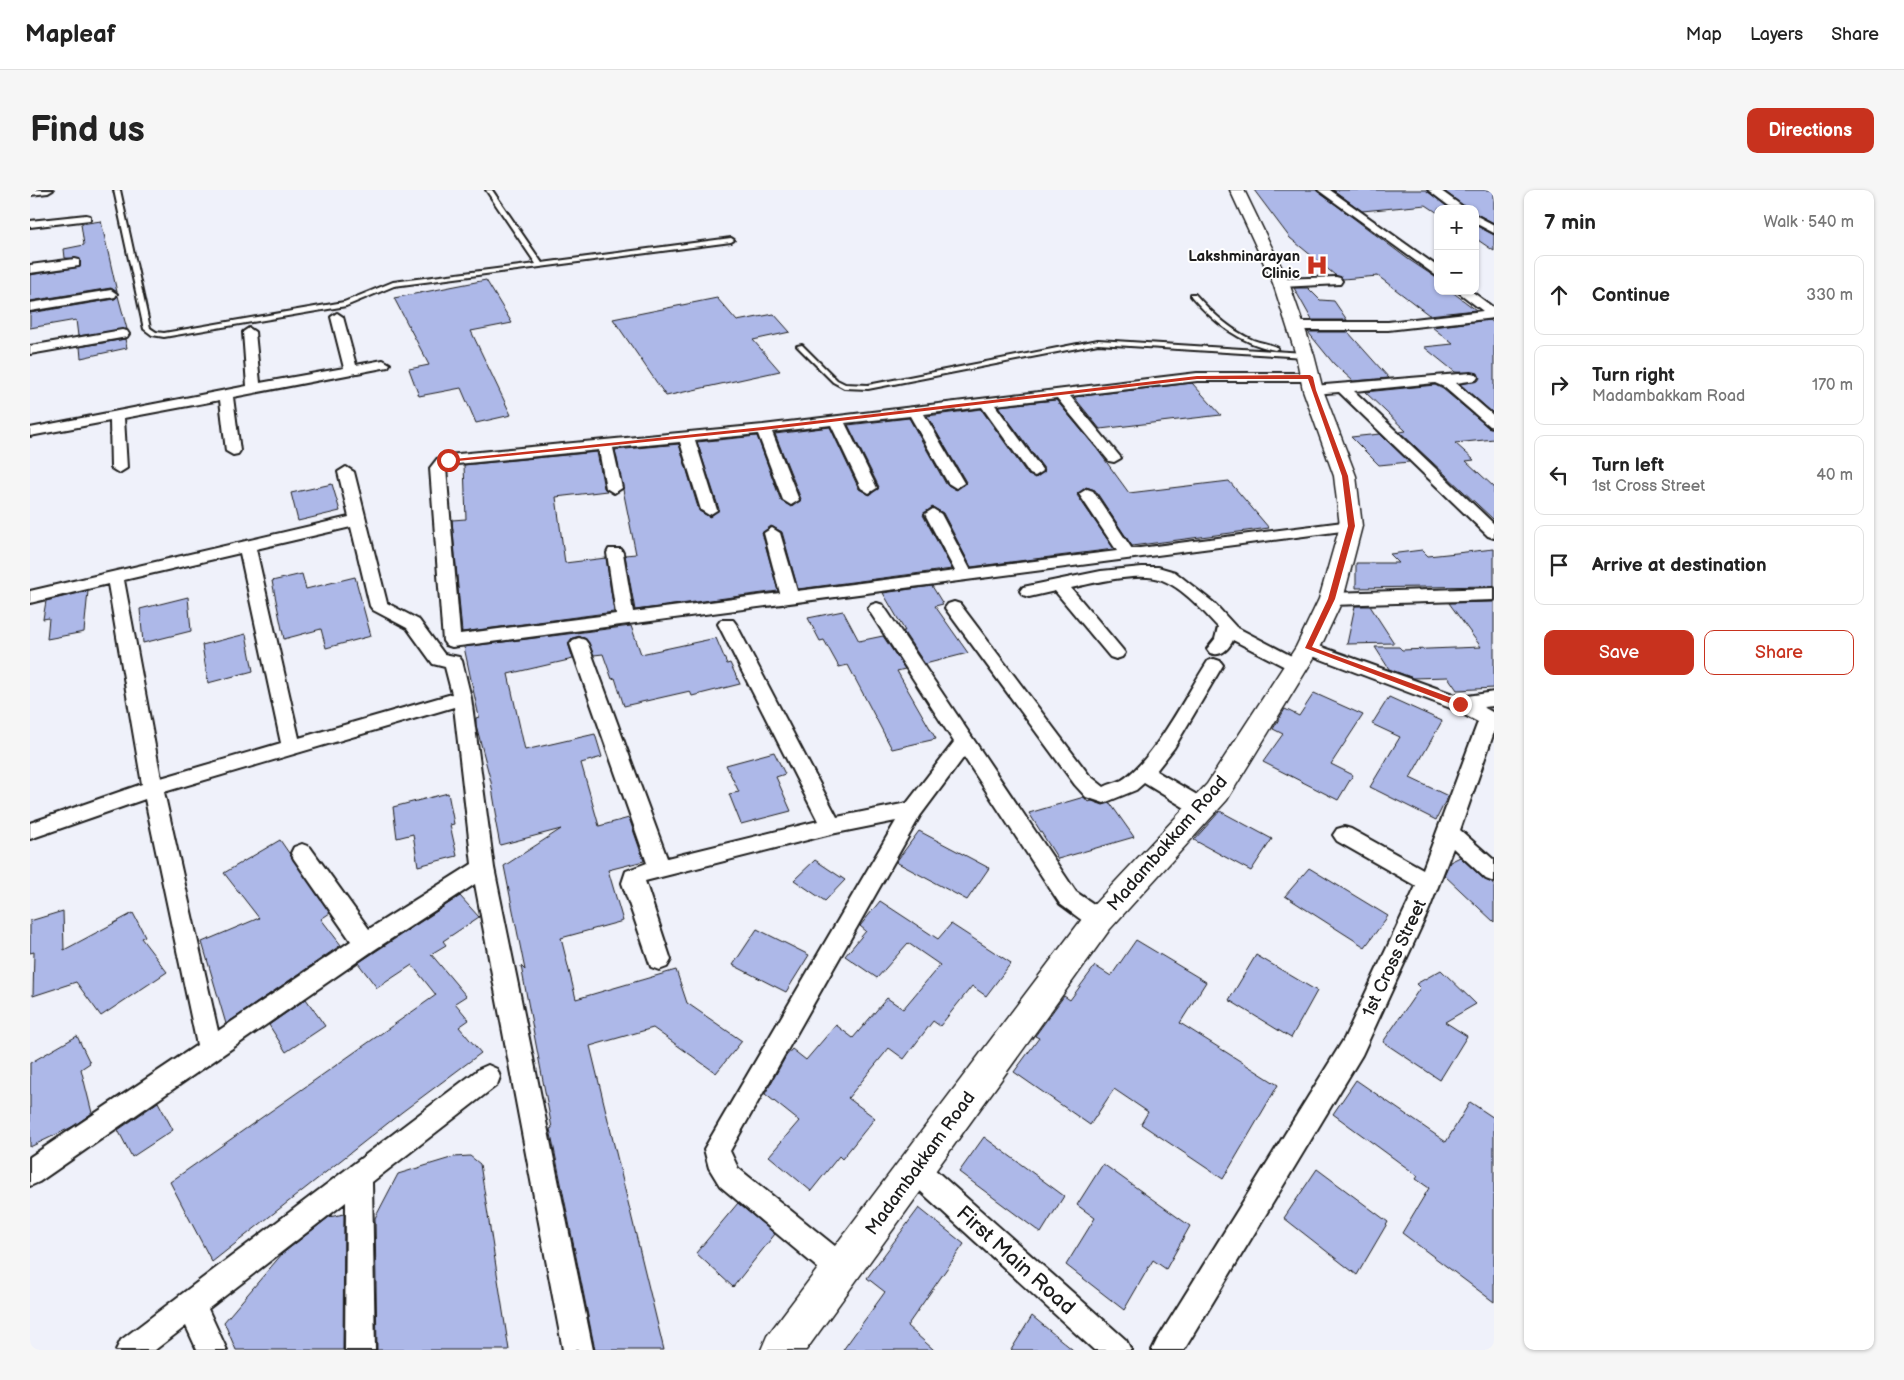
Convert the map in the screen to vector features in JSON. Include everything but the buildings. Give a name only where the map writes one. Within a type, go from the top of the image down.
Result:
[{"type":"street","points":[[30,192],[48,190]]},
{"type":"street","name":"Madambakkam Road","points":[[781,1350],[1099,920],[1217,792],[1302,657],[1332,599],[1351,526],[1345,476],[1280,283],[1237,190]]},
{"type":"street","points":[[1323,190],[1434,269]]},
{"type":"street","points":[[1433,190],[1455,205]]},
{"type":"street","points":[[30,224],[86,218]]},
{"type":"street","points":[[1479,221],[1494,230]]},
{"type":"street","points":[[30,269],[75,263]]},
{"type":"street","points":[[1280,283],[1336,281]]},
{"type":"street","points":[[30,307],[111,294]]},
{"type":"street","points":[[1468,295],[1494,314]]},
{"type":"street","points":[[1351,526],[452,641],[438,468],[440,464],[448,460],[763,429],[987,404],[1197,377],[1305,359],[1388,326],[1494,314]]},
{"type":"street","points":[[336,317],[351,370]]},
{"type":"street","points":[[249,332],[254,388]]},
{"type":"street","points":[[30,350],[122,334]]},
{"type":"street","points":[[1305,359],[1342,387],[1494,533]]},
{"type":"street","points":[[30,432],[383,364]]},
{"type":"street","points":[[1443,381],[1471,377]]},
{"type":"street","points":[[1342,387],[1437,379],[1443,381],[1494,423]]},
{"type":"street","points":[[226,393],[233,451]]},
{"type":"street","points":[[1061,394],[1114,458]]},
{"type":"street","points":[[987,404],[1035,471]]},
{"type":"street","points":[[915,411],[956,483]]},
{"type":"street","points":[[117,415],[119,468]]},
{"type":"street","points":[[836,420],[869,488]]},
{"type":"street","points":[[763,429],[791,500]]},
{"type":"street","points":[[686,436],[710,510]]},
{"type":"street","points":[[605,444],[614,488]]},
{"type":"street","points":[[346,472],[379,606],[413,624],[439,660],[453,661],[462,698],[484,868],[578,1350]]},
{"type":"street","points":[[1087,494],[1127,554]]},
{"type":"street","points":[[933,514],[966,576]]},
{"type":"street","points":[[30,597],[359,520]]},
{"type":"street","points":[[772,533],[790,598]]},
{"type":"street","points":[[247,546],[291,746]]},
{"type":"street","points":[[615,553],[625,619]]},
{"type":"street","points":[[954,608],[1082,780],[1093,791],[1104,795],[1129,785],[1143,773],[1167,743],[1228,630],[1221,619],[1168,575],[1150,573],[1109,576],[1029,591]]},
{"type":"street","points":[[115,577],[153,788],[210,1050]]},
{"type":"street","points":[[1059,585],[1116,653]]},
{"type":"street","points":[[1332,599],[1494,594]]},
{"type":"street","points":[[877,609],[1068,898],[1099,920]]},
{"type":"street","points":[[727,624],[831,826]]},
{"type":"street","name":"1st Cross Street","points":[[1167,1350],[1353,1047],[1450,832],[1492,712],[1302,657],[1228,630]]},
{"type":"street","points":[[579,644],[660,868]]},
{"type":"street","points":[[30,831],[153,788],[291,746],[462,698]]},
{"type":"street","points":[[841,1269],[729,1177],[718,1159],[717,1149],[913,810],[965,742]]},
{"type":"street","points":[[1143,773],[1202,808]]},
{"type":"street","points":[[659,960],[632,883],[634,877],[639,874],[831,826],[913,810]]},
{"type":"street","points":[[1450,832],[1494,872]]},
{"type":"street","points":[[1344,835],[1428,882]]},
{"type":"street","points":[[302,853],[366,943]]},
{"type":"street","points":[[30,1173],[366,943],[484,868]]},
{"type":"street","points":[[131,1350],[359,1177],[488,1076]]},
{"type":"street","name":"First Main Road","points":[[915,1169],[1116,1350]]},
{"type":"street","points":[[359,1177],[360,1350]]},
{"type":"street","points":[[191,1303],[212,1350]]},
{"type":"lane","points":[[117,190],[147,330],[154,334],[180,334],[346,304],[393,284],[730,240]]},
{"type":"lane","points":[[489,190],[540,264]]},
{"type":"lane","points":[[1193,295],[1212,316],[1252,341],[1305,359]]},
{"type":"lane","points":[[800,346],[835,381],[854,387],[868,387],[1098,342],[1305,359]]},
{"type":"place","name":"Lakshminarayan Clinic","points":[[1317,265]]},
{"type":"route","points":[[448,460],[763,429],[987,404],[1197,377],[1310,377],[1313,390],[1345,476],[1351,526],[1332,599],[1308,648],[1460,704]]}]
